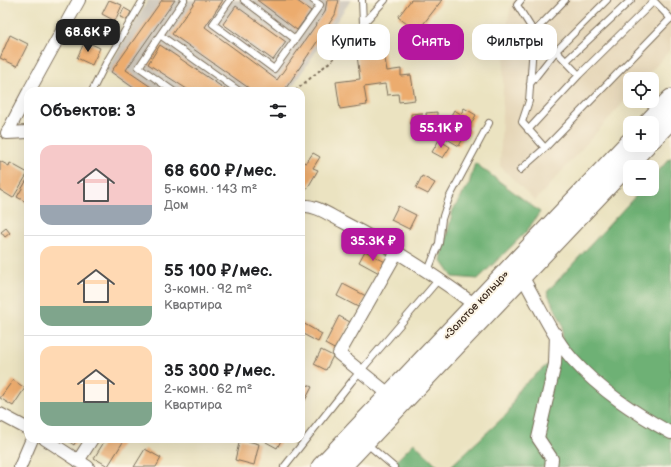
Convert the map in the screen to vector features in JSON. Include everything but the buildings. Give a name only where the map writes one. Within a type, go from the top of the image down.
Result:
[{"type":"highway","points":[[655,116],[671,99]]},
{"type":"highway","points":[[659,132],[671,119]]},
{"type":"highway","name":"«Золотое кольцо»","points":[[321,467],[623,149]]},
{"type":"highway","name":"«Золотое кольцо»","points":[[341,467],[639,152]]},
{"type":"street","points":[[32,87],[79,0]]},
{"type":"street","points":[[24,100],[3,134],[24,135]]},
{"type":"street","points":[[305,205],[324,212],[397,252],[428,271],[475,305]]},
{"type":"street","points":[[390,395],[339,354],[397,252]]},
{"type":"street","points":[[522,276],[556,334],[573,359],[604,389],[636,414],[671,433]]},
{"type":"street","points":[[552,467],[552,459],[538,438],[555,364],[556,334]]},
{"type":"street","points":[[0,414],[24,427]]},
{"type":"street","points":[[20,467],[30,443]]},
{"type":"street","points":[[51,443],[83,464],[91,443]]},
{"type":"lane","points":[[94,87],[106,62],[143,0]]},
{"type":"lane","points":[[167,87],[139,67],[184,0]]},
{"type":"lane","points":[[230,0],[213,24],[274,69],[320,5],[313,0]]},
{"type":"lane","points":[[244,0],[295,40]]},
{"type":"lane","points":[[362,0],[363,24]]},
{"type":"lane","points":[[363,24],[385,0]]},
{"type":"lane","points":[[521,0],[517,5],[529,24]]},
{"type":"lane","points":[[542,24],[565,0]]},
{"type":"lane","points":[[557,50],[607,0]]},
{"type":"lane","points":[[566,62],[631,0]]},
{"type":"lane","points":[[520,170],[545,148],[670,17],[653,0],[579,75],[528,130]]},
{"type":"lane","points":[[160,35],[233,87]]},
{"type":"lane","points":[[557,52],[579,75]]},
{"type":"lane","points":[[532,60],[529,101],[522,122],[545,148]]},
{"type":"lane","points":[[530,84],[549,60]]},
{"type":"lane","points":[[428,271],[439,243],[442,219],[449,198],[489,123]]},
{"type":"lane","points":[[305,441],[439,279]]},
{"type":"lane","points":[[364,442],[394,467]]},
{"type":"lane","points":[[284,467],[304,443]]},
{"type":"path","points":[[299,87],[332,60]]},
{"type":"shaded area","points":[[148,0],[351,0],[335,24],[317,24],[317,50],[292,87],[128,87],[106,71]]},
{"type":"shaded area","points":[[514,0],[671,0],[671,49],[650,72],[623,72],[623,103],[535,201],[500,166],[504,60],[557,60],[557,24],[507,24],[511,4]]},
{"type":"green space","points":[[671,157],[671,467],[450,467],[508,413],[519,389],[561,353],[563,325],[547,292],[636,196],[659,196],[659,170]]},
{"type":"green space","points":[[475,163],[540,212],[526,232],[478,279],[453,277],[441,260],[453,210],[469,184]]},
{"type":"green space","points":[[414,443],[439,467],[390,467]]}]
